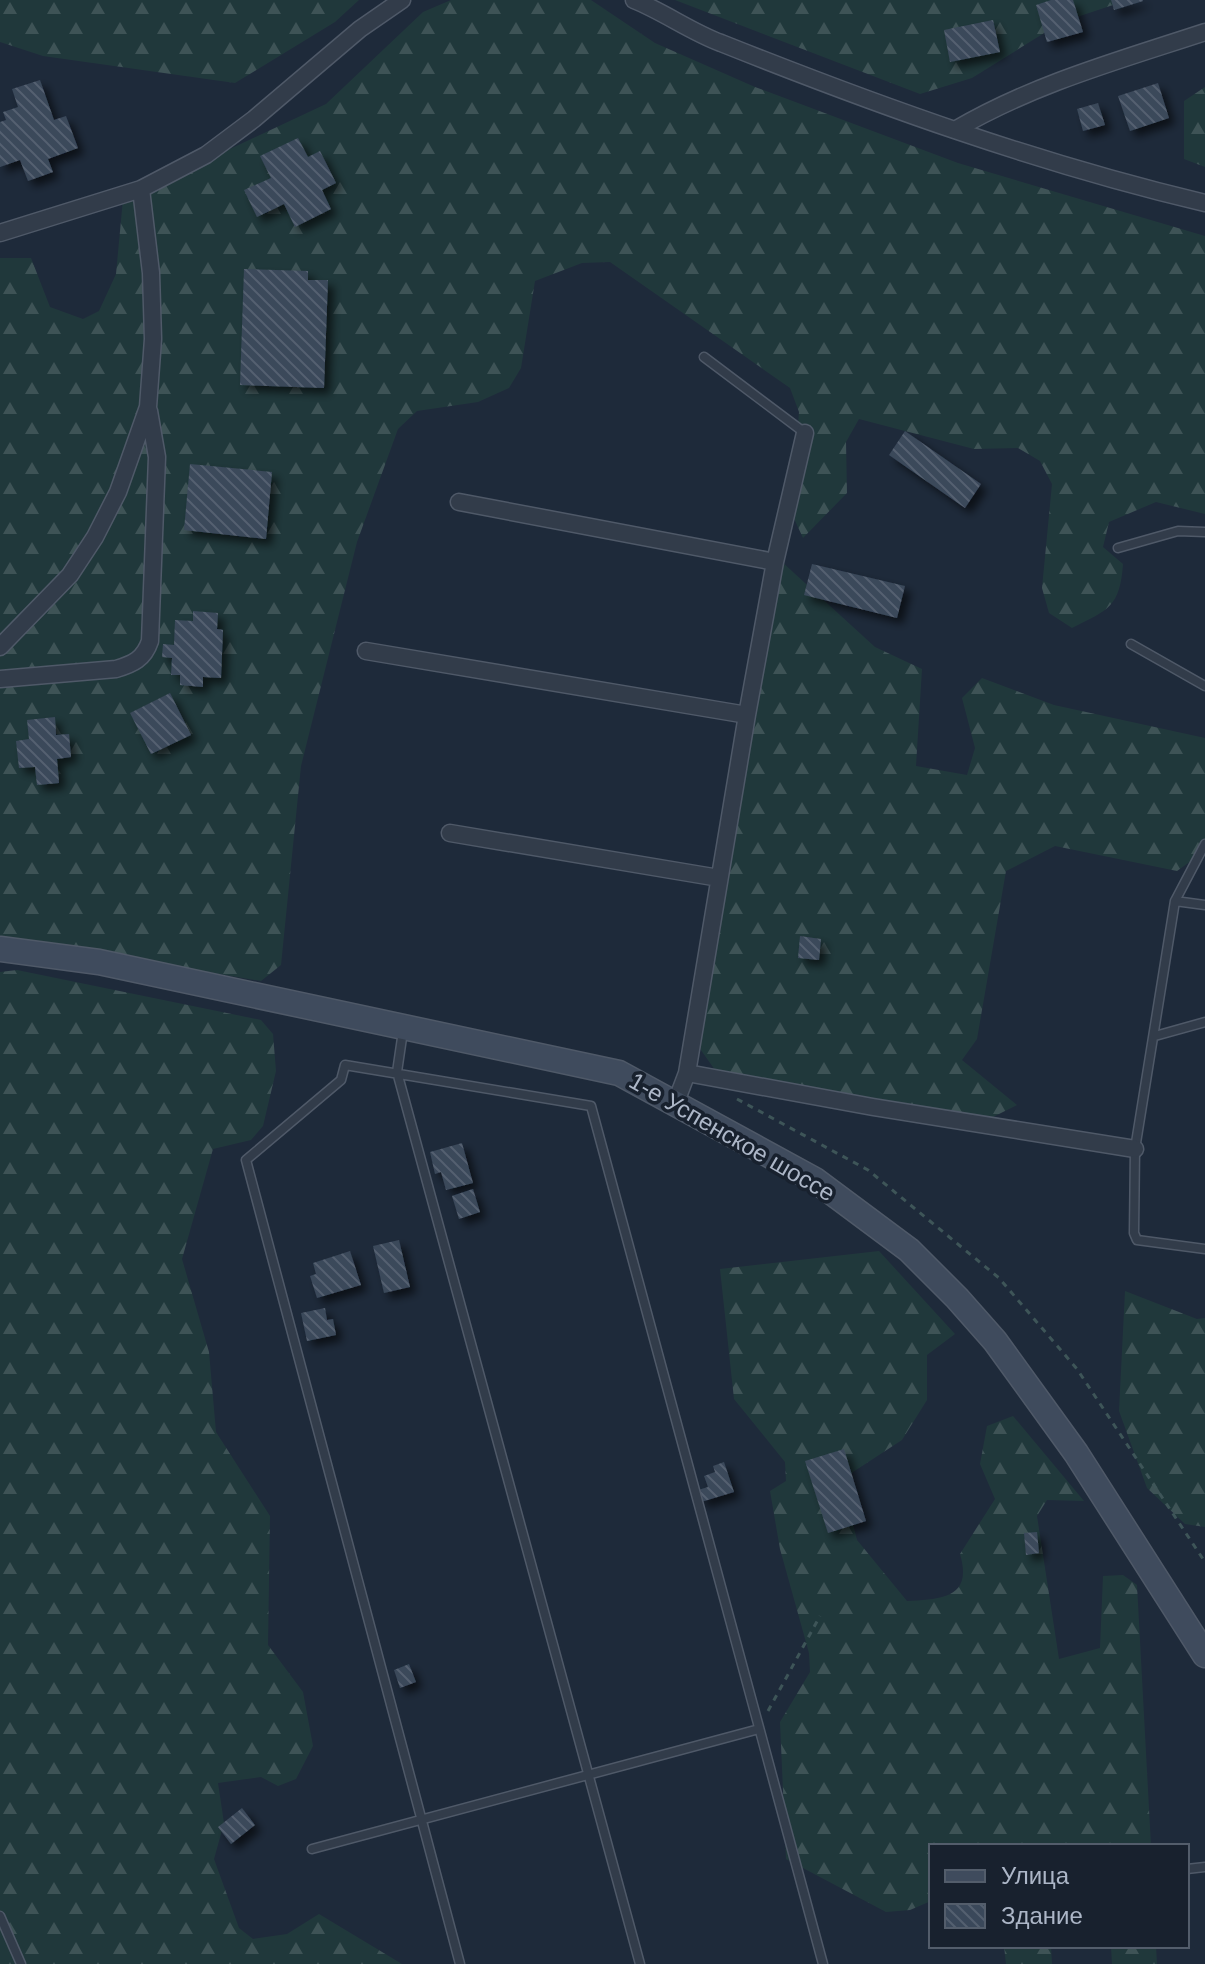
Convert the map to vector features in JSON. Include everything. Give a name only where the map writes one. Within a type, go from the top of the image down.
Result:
[{"type":"main road","name":"1-е Успенское шоссе","points":[[0,949],[99,962],[619,1073],[815,1180],[909,1250],[957,1298],[1028,1383],[1205,1655]]},
{"type":"street","points":[[0,233],[141,189],[206,155],[254,119],[360,29],[402,0]]},
{"type":"street","points":[[634,0],[717,42],[955,130],[1128,185],[1205,203]]},
{"type":"street","points":[[955,130],[1012,99],[1205,32]]},
{"type":"street","points":[[0,679],[116,669],[131,665],[145,654],[150,641],[157,457],[148,407],[153,339],[151,273],[141,189]]},
{"type":"street","points":[[0,647],[70,575],[95,537],[118,492],[148,407]]},
{"type":"street","points":[[676,1102],[687,1073],[775,562],[805,433]]},
{"type":"street","points":[[459,502],[775,562]]},
{"type":"street","points":[[366,651],[747,715]]},
{"type":"street","points":[[450,833],[719,878]]},
{"type":"street","points":[[687,1073],[873,1107],[1135,1149]]},
{"type":"lane","points":[[704,357],[805,433]]},
{"type":"lane","points":[[1118,548],[1178,531],[1205,532]]},
{"type":"lane","points":[[1131,644],[1205,686]]},
{"type":"lane","points":[[1205,844],[1175,901],[1135,1149],[1134,1233],[1137,1240],[1205,1249]]},
{"type":"lane","points":[[1175,901],[1205,905]]},
{"type":"lane","points":[[1155,1036],[1205,1022]]},
{"type":"lane","points":[[404,1026],[397,1072],[640,1964]]},
{"type":"lane","points":[[460,1964],[246,1160],[341,1080],[345,1065],[591,1106],[823,1964]]},
{"type":"lane","points":[[312,1849],[759,1729]]},
{"type":"lane","points":[[0,1916],[21,1964]]},
{"type":"path","points":[[759,1729],[820,1616]]},
{"type":"green space","points":[[0,0],[359,0],[335,22],[235,83],[43,56],[0,42]]},
{"type":"green space","points":[[451,0],[591,0],[655,43],[755,87],[958,163],[1205,236],[1205,514],[1156,502],[1109,522],[1103,547],[1123,564],[1119,590],[1103,611],[1072,628],[1049,613],[1042,588],[1052,484],[1040,461],[1018,448],[974,449],[859,419],[846,442],[847,493],[803,538],[791,512],[799,412],[790,388],[610,262],[582,263],[535,281],[521,368],[509,388],[478,402],[417,411],[398,429],[357,542],[301,766],[281,965],[261,981],[0,937],[0,258],[31,258],[50,307],[83,319],[99,311],[116,274],[123,199],[326,104],[423,12]]},
{"type":"green space","points":[[675,0],[1128,0],[1062,22],[972,78],[920,94]]},
{"type":"green space","points":[[1205,87],[1205,167],[1184,159],[1184,101]]},
{"type":"green space","points":[[782,562],[875,647],[922,669],[916,766],[967,775],[975,748],[962,698],[982,678],[1054,705],[1205,738],[1205,851],[1177,871],[1055,846],[1006,871],[977,1039],[962,1060],[1017,1105],[991,1118],[720,1077],[698,1046],[771,587]]},
{"type":"green space","points":[[17,970],[261,1020],[273,1034],[276,1071],[263,1126],[251,1140],[213,1149],[182,1259],[209,1352],[216,1432],[270,1516],[268,1645],[303,1692],[313,1746],[296,1779],[278,1786],[261,1777],[218,1783],[224,1823],[214,1859],[239,1928],[253,1939],[287,1934],[319,1914],[402,1964],[0,1964],[0,972]]},
{"type":"green space","points":[[879,1251],[955,1334],[927,1355],[927,1400],[902,1440],[853,1472],[844,1488],[857,1540],[907,1601],[943,1597],[958,1588],[962,1580],[960,1554],[995,1499],[980,1464],[987,1426],[1013,1416],[1084,1501],[1047,1500],[1037,1516],[1059,1659],[1100,1648],[1103,1576],[1123,1575],[1137,1585],[1151,1844],[929,1844],[929,1902],[910,1910],[886,1912],[786,1859],[780,1722],[810,1672],[809,1653],[780,1549],[770,1491],[786,1481],[785,1462],[734,1399],[720,1269]]},
{"type":"green space","points":[[1125,1291],[1197,1319],[1205,1318],[1205,1527],[1185,1524],[1147,1488],[1119,1411]]},
{"type":"green space","points":[[1004,1948],[1051,1948],[1052,1964],[1006,1964]]},
{"type":"green space","points":[[1111,1948],[1156,1948],[1157,1964],[1112,1964]]},
{"type":"building","points":[[1051,0],[1073,0],[1083,32],[1047,42],[1036,5]]},
{"type":"building","points":[[1111,0],[1143,0],[1143,1],[1114,10]]},
{"type":"building","points":[[993,20],[1000,52],[950,62],[944,30]]},
{"type":"building","points":[[40,80],[54,120],[66,116],[78,148],[48,159],[53,172],[28,181],[20,160],[0,167],[0,122],[6,120],[3,112],[18,107],[12,89]]},
{"type":"building","points":[[1158,83],[1169,118],[1130,131],[1118,96]]},
{"type":"building","points":[[1098,103],[1105,125],[1083,131],[1077,109]]},
{"type":"building","points":[[298,138],[308,157],[320,151],[336,183],[322,190],[331,209],[295,227],[284,204],[257,217],[244,190],[271,178],[260,156]]},
{"type":"building","points":[[244,269],[308,271],[308,280],[328,280],[324,388],[240,385]]},
{"type":"building","points":[[905,431],[981,484],[965,508],[889,455]]},
{"type":"building","points":[[190,464],[272,472],[266,539],[184,530]]},
{"type":"building","points":[[812,564],[905,586],[897,618],[804,595]]},
{"type":"building","points":[[193,611],[218,613],[217,629],[223,630],[221,678],[203,677],[203,687],[180,685],[180,675],[171,675],[172,658],[162,657],[163,644],[174,645],[175,620],[193,621]]},
{"type":"building","points":[[170,693],[191,735],[151,754],[130,713]]},
{"type":"building","points":[[55,717],[56,735],[69,734],[71,757],[57,759],[59,783],[37,785],[35,767],[19,768],[16,741],[29,739],[27,720]]},
{"type":"building","points":[[800,936],[821,939],[819,960],[798,958]]},
{"type":"building","points":[[462,1143],[473,1183],[446,1190],[441,1172],[435,1174],[430,1152]]},
{"type":"building","points":[[473,1189],[480,1212],[459,1219],[452,1196]]},
{"type":"building","points":[[399,1240],[410,1287],[384,1293],[373,1246]]},
{"type":"building","points":[[350,1251],[361,1285],[317,1298],[310,1276],[316,1274],[313,1263]]},
{"type":"building","points":[[325,1308],[327,1320],[333,1319],[336,1335],[307,1341],[301,1313]]},
{"type":"building","points":[[844,1449],[866,1521],[828,1533],[805,1461]]},
{"type":"building","points":[[724,1462],[734,1492],[701,1502],[698,1490],[708,1487],[704,1476],[715,1472],[713,1466]]},
{"type":"building","points":[[1037,1532],[1039,1553],[1026,1555],[1024,1533]]},
{"type":"building","points":[[409,1664],[416,1682],[400,1688],[394,1670]]},
{"type":"building","points":[[242,1808],[255,1825],[231,1844],[218,1827]]}]
